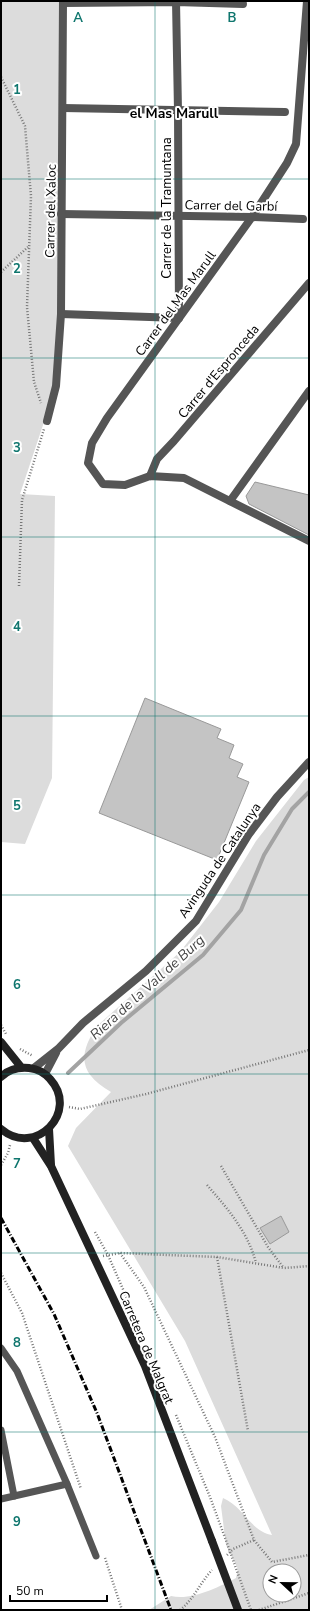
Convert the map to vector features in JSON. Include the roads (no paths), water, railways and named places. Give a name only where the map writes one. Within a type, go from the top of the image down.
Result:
[{"type":"street","points":[[63,2],[176,1],[243,4]]},
{"type":"street","name":"Carrer de la Tramuntana","points":[[176,1],[179,318]]},
{"type":"street","name":"Carrer del Mas Marull","points":[[307,1],[296,144],[287,163],[252,217],[107,418],[92,443],[88,463],[103,484],[125,485],[150,476],[184,478],[309,541]]},
{"type":"street","name":"Carrer del Xaloc","points":[[47,421],[56,386],[61,314],[63,2]]},
{"type":"street","points":[[63,108],[285,112]]},
{"type":"street","name":"Carrer del Garbí","points":[[61,214],[179,215],[303,219]]},
{"type":"street","name":"Carrer d'Espronceda","points":[[150,476],[157,459],[179,436],[309,283]]},
{"type":"street","points":[[61,314],[179,318]]},
{"type":"street","points":[[230,501],[309,391]]},
{"type":"street","name":"Avinguda de Catalunya","points":[[34,1068],[58,1050],[84,1023],[146,971],[196,921],[249,834],[277,797],[309,762]]},
{"type":"street","points":[[1,1042],[20,1067]]},
{"type":"street","name":"Avinguda de Catalunya","points":[[45,1074],[58,1050]]},
{"type":"street","points":[[1,1077],[9,1071],[20,1067],[34,1068],[45,1074],[56,1086],[59,1094],[60,1106],[56,1119],[48,1129],[33,1138],[22,1139],[1,1129]]},
{"type":"street","name":"Carretera de Malgrat","points":[[48,1129],[51,1166]]},
{"type":"street","name":"Carretera de Malgrat","points":[[33,1138],[51,1166],[145,1366],[238,1610]]},
{"type":"lane","points":[[1,1348],[17,1372],[67,1484],[96,1556]]},
{"type":"lane","points":[[1,1430],[14,1496]]},
{"type":"lane","points":[[1,1499],[67,1484]]},
{"type":"waterway","name":"Riera de la Vall de Burg","points":[[68,1073],[121,1023],[203,955],[241,910],[264,855],[292,809],[309,792]]},
{"type":"railway","points":[[1,1218],[54,1314],[97,1413],[171,1610]]},
{"type":"district","name":"el Mas Marull","points":[[174,113]]}]
